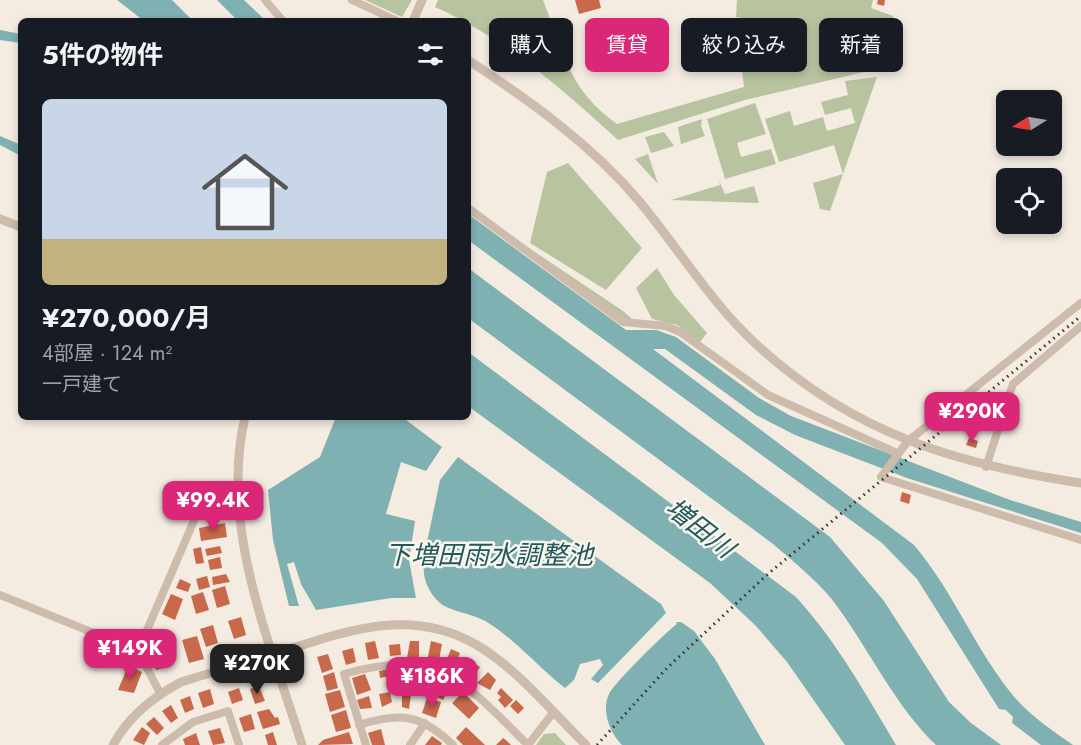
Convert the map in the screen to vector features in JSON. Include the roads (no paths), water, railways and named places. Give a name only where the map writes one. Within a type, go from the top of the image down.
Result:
[{"type":"street","points":[[265,0],[281,18]]},
{"type":"street","points":[[352,0],[391,18]]},
{"type":"street","points":[[414,18],[422,0]]},
{"type":"street","points":[[471,62],[529,101],[604,164],[638,200],[726,314],[757,345],[839,407],[908,441],[986,467],[1081,483]]},
{"type":"street","points":[[471,210],[623,322],[666,326],[681,332],[768,395],[812,418],[896,454]]},
{"type":"street","points":[[0,219],[18,226]]},
{"type":"street","points":[[1081,303],[908,441],[896,454],[881,477],[1081,540]]},
{"type":"street","points":[[986,467],[1013,384],[1081,326]]},
{"type":"street","points":[[245,420],[239,485],[245,548],[302,745]]},
{"type":"street","points":[[138,651],[208,488],[239,485]]},
{"type":"street","points":[[0,595],[138,651],[160,693]]},
{"type":"street","points":[[113,745],[135,714],[160,693],[181,682],[373,625],[395,623],[428,626],[460,636],[495,657],[586,745]]},
{"type":"street","points":[[366,745],[344,674],[393,663],[420,664],[450,675],[477,694],[528,745],[553,712]]},
{"type":"street","points":[[162,745],[193,722],[228,711],[238,745]]},
{"type":"street","points":[[359,725],[389,716],[408,717],[425,723],[453,745]]},
{"type":"street","points":[[410,745],[425,723]]},
{"type":"water","points":[[117,0],[172,0],[190,18],[140,18]]},
{"type":"water","points":[[217,0],[244,0],[263,18],[235,18]]},
{"type":"water","points":[[0,30],[18,33],[18,43],[0,40]]},
{"type":"water","points":[[0,136],[18,144],[18,154],[0,145]]},
{"type":"water","points":[[471,216],[626,330],[656,330],[676,337],[759,398],[791,416],[1010,500],[1081,522],[1081,533],[907,478],[795,435],[756,415],[665,349],[653,349],[914,545],[941,582],[989,662],[1016,699],[1036,718],[1073,745],[1041,745],[1012,723],[1013,717],[1006,710],[999,709],[917,579],[882,543],[471,242]]},
{"type":"water","points":[[471,270],[830,537],[884,601],[949,702],[971,723],[1001,745],[936,745],[908,714],[851,626],[825,591],[773,544],[471,320]]},
{"type":"water","name":"増田川","points":[[471,354],[796,597],[825,632],[862,687],[896,745],[845,745],[787,662],[756,626],[710,583],[471,408]]},
{"type":"water","name":"下増田雨水調整池","points":[[335,420],[406,420],[442,447],[426,471],[401,462],[386,514],[415,521],[409,560],[416,598],[391,598],[316,610],[301,584],[294,562],[287,564],[299,606],[289,606],[273,540],[268,490],[320,457]]},
{"type":"water","name":"下増田雨水調整池","points":[[458,457],[661,604],[666,613],[598,683],[591,679],[603,665],[600,659],[580,664],[574,680],[565,688],[498,629],[482,619],[444,606],[431,593],[424,576],[424,557],[440,480]]},
{"type":"water","points":[[676,622],[681,622],[694,631],[715,659],[765,745],[622,745],[618,740],[606,714],[609,694],[652,646],[677,624]]},
{"type":"railway","points":[[597,745],[667,668],[769,573],[1081,316]]}]
